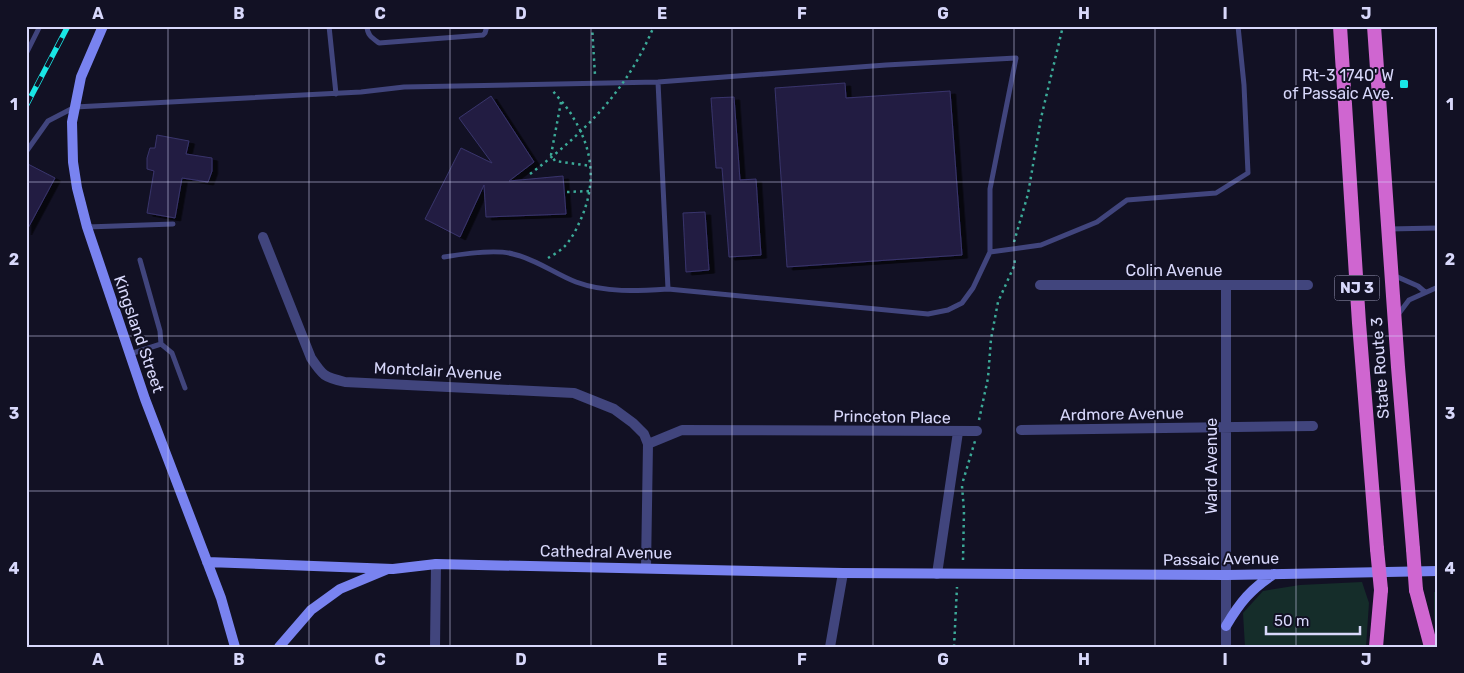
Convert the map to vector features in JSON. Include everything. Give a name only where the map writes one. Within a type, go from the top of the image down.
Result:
[{"type":"highway","name":"State Route 3","points":[[1340,26],[1360,341],[1385,647]]},
{"type":"highway","name":"State Route 3","points":[[1374,26],[1394,320],[1420,647]]},
{"type":"highway","points":[[1376,647],[1381,590]]},
{"type":"highway","points":[[1416,590],[1431,647]]},
{"type":"main road","name":"Kingsland Street","points":[[103,26],[81,77],[72,122],[73,162],[77,188],[87,227],[145,399],[222,598],[235,647]]},
{"type":"main road","name":"Cathedral Avenue","points":[[207,562],[394,569],[436,564],[843,573],[1005,574]]},
{"type":"main road","points":[[279,647],[311,610],[340,589],[388,569],[394,569]]},
{"type":"main road","name":"Passaic Avenue","points":[[1005,574],[1227,575],[1438,571]]},
{"type":"main road","points":[[1226,626],[1243,599],[1260,583],[1275,574]]},
{"type":"street","name":"Montclair Avenue","points":[[263,237],[311,358],[320,372],[328,378],[346,382],[574,393],[614,409],[644,434],[648,444]]},
{"type":"street","name":"Colin Avenue","points":[[1040,285],[1308,286]]},
{"type":"street","name":"Ward Avenue","points":[[1226,286],[1226,647]]},
{"type":"street","name":"Ardmore Avenue","points":[[1021,430],[1313,426]]},
{"type":"street","name":"Princeton Place","points":[[648,444],[682,430],[958,432],[938,574]]},
{"type":"street","points":[[958,432],[977,431]]},
{"type":"street","points":[[646,568],[648,444]]},
{"type":"street","points":[[435,647],[436,564]]},
{"type":"street","points":[[830,647],[843,573]]},
{"type":"lane","points":[[26,54],[40,26]]},
{"type":"lane","points":[[329,26],[336,94]]},
{"type":"lane","points":[[367,26],[367,32],[379,43],[483,35],[486,33],[487,26]]},
{"type":"lane","points":[[990,252],[1041,245],[1097,222],[1127,200],[1216,193],[1248,174],[1244,85],[1238,26]]},
{"type":"lane","points":[[26,152],[48,121],[75,108],[336,94],[404,87],[658,82],[886,65],[1016,58],[990,189],[990,252],[973,288],[962,303],[948,310],[928,314],[668,289],[607,290],[576,282],[541,264],[512,253],[474,253],[444,256]]},
{"type":"lane","points":[[658,82],[668,289]]},
{"type":"lane","points":[[87,227],[173,224]]},
{"type":"lane","points":[[1388,229],[1438,228]]},
{"type":"lane","points":[[140,260],[160,331],[161,344],[172,353],[185,388]]},
{"type":"lane","points":[[1391,274],[1418,286],[1426,292]]},
{"type":"lane","points":[[1394,320],[1409,300],[1438,287]]},
{"type":"lane","points":[[130,354],[161,344]]},
{"type":"path","points":[[592,26],[596,83]]},
{"type":"path","points":[[530,174],[575,137],[612,98],[634,68],[654,26]]},
{"type":"path","points":[[963,560],[964,511],[962,484],[973,452],[988,378],[998,302],[1015,264],[1012,248],[1028,194],[1042,118],[1063,26]]},
{"type":"path","points":[[541,264],[564,247],[575,232],[586,209],[590,190],[591,166],[586,143],[574,118],[548,84]]},
{"type":"path","points":[[561,102],[551,155],[555,161],[591,166]]},
{"type":"path","points":[[567,192],[590,190]]},
{"type":"path","points":[[954,647],[957,587]]},
{"type":"green space","points":[[1362,582],[1369,603],[1366,647],[1245,647],[1243,613],[1263,591],[1300,585]]},
{"type":"green space","points":[[1434,592],[1438,592],[1438,644],[1434,619]]},
{"type":"building","points":[[845,83],[846,98],[950,91],[962,255],[787,267],[775,88]]},
{"type":"building","points":[[491,96],[534,162],[509,181],[563,176],[566,214],[486,217],[484,185],[460,237],[425,219],[461,148],[492,163],[459,118]]},
{"type":"building","points":[[734,97],[740,180],[756,179],[761,255],[729,257],[722,168],[716,168],[711,98]]},
{"type":"building","points":[[157,135],[189,141],[186,154],[212,158],[212,171],[208,182],[182,178],[175,218],[147,213],[154,171],[147,169],[147,158],[150,148],[155,148]]},
{"type":"building","points":[[26,163],[55,178],[26,232]]},
{"type":"building","points":[[705,212],[709,270],[686,272],[683,213]]},
{"type":"railway","points":[[26,106],[68,26]]},
{"type":"place","name":"Rt-3 1740' W of Passaic Ave.","points":[[1404,84]]}]
